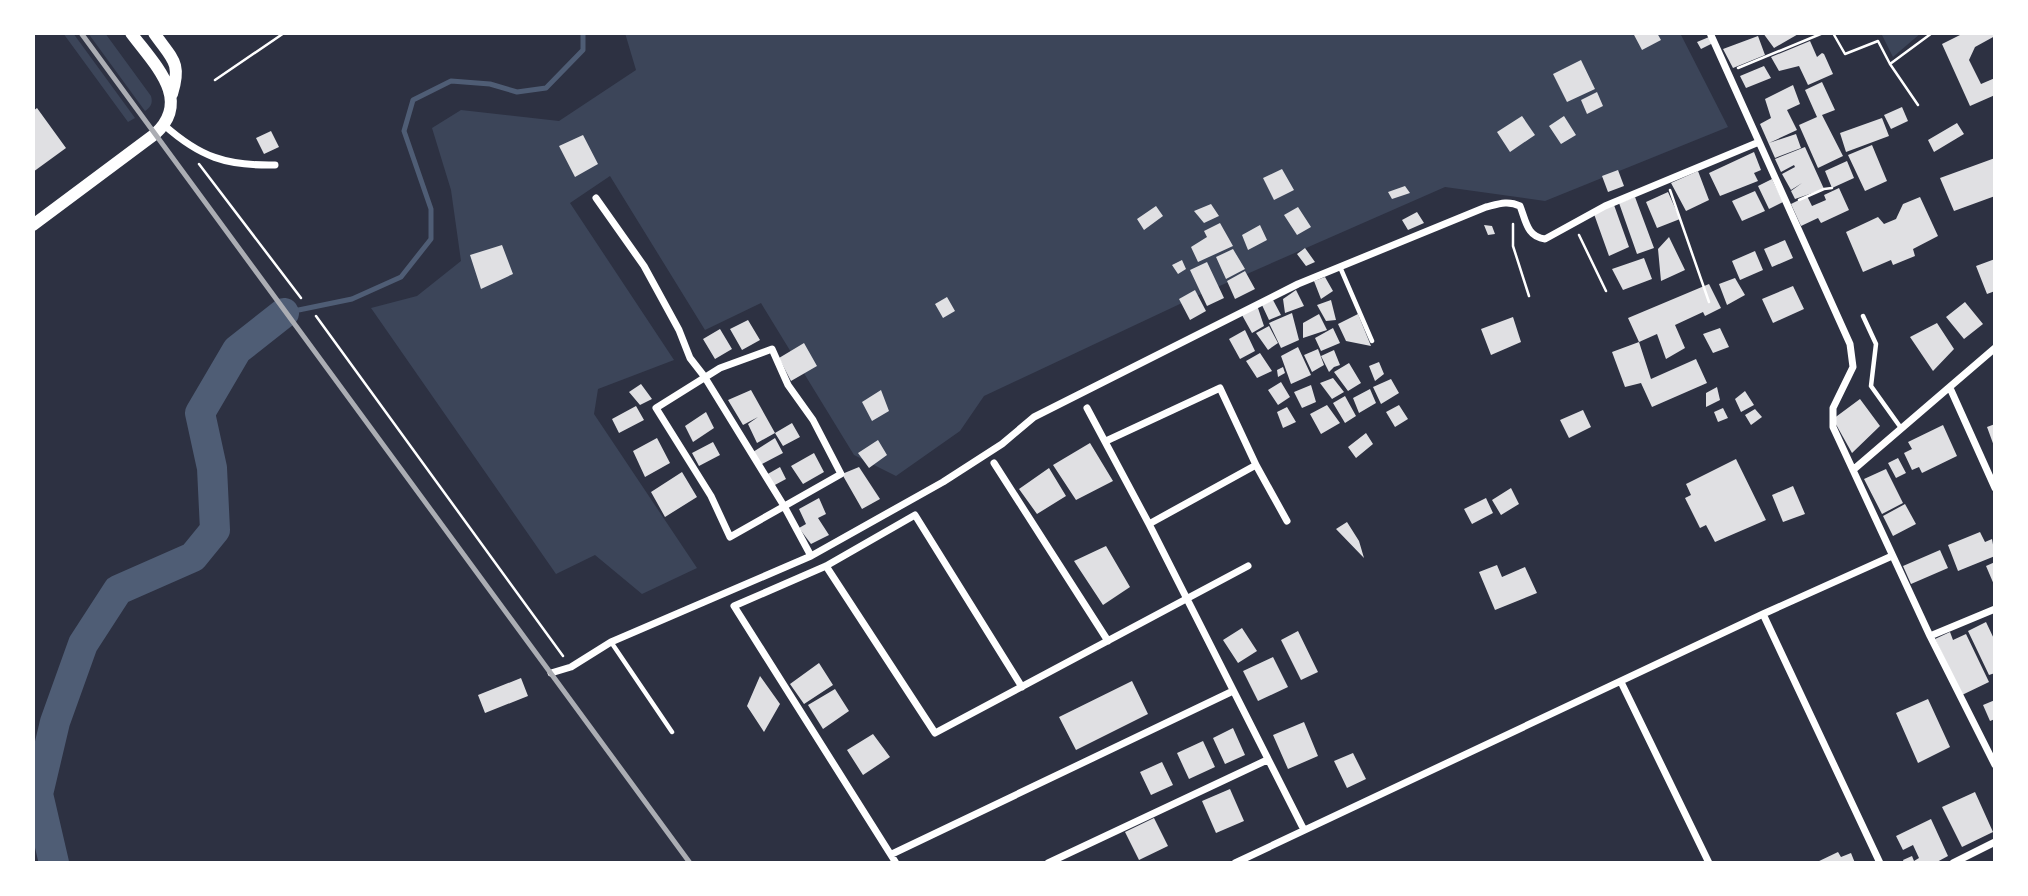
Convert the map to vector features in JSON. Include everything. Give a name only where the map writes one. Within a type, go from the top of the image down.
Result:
[{"type":"street","points":[[131,33],[172,94]]},
{"type":"street","points":[[33,225],[164,125],[172,108],[172,94],[178,74],[175,63],[154,33]]},
{"type":"street","points":[[1710,33],[1850,345],[1853,367],[1833,408],[1833,427],[1930,636],[1995,765]]},
{"type":"street","points":[[164,125],[199,152],[237,165],[275,165]]},
{"type":"street","points":[[551,673],[571,667],[611,642],[811,556],[986,455],[1034,417],[1146,362],[1237,313],[1340,267],[1486,207],[1513,203],[1520,206],[1530,232],[1545,239],[1605,205],[1759,142]]},
{"type":"street","points":[[596,198],[644,266],[679,330],[690,358],[704,376],[784,506],[811,556]]},
{"type":"street","points":[[1853,470],[1995,348]]},
{"type":"street","points":[[772,349],[788,384],[813,420],[841,474],[784,506],[730,537],[711,496],[656,408],[704,376],[772,349]]},
{"type":"street","points":[[1107,441],[1220,388],[1255,465],[1287,520]]},
{"type":"street","points":[[1950,388],[1995,488]]},
{"type":"street","points":[[1087,408],[1107,441],[1304,830]]},
{"type":"street","points":[[994,463],[1108,640]]},
{"type":"street","points":[[1149,524],[1255,465]]},
{"type":"street","points":[[896,863],[734,606],[826,566],[915,515],[1021,687]]},
{"type":"street","points":[[1235,863],[1892,556]]},
{"type":"street","points":[[826,566],[935,733],[1248,566]]},
{"type":"street","points":[[1930,636],[1995,609]]},
{"type":"street","points":[[1763,614],[1880,863]]},
{"type":"street","points":[[1621,682],[1709,863]]},
{"type":"street","points":[[892,854],[1233,691]]},
{"type":"street","points":[[1048,863],[1267,760]]},
{"type":"street","points":[[1957,862],[1995,842]]},
{"type":"lane","points":[[1340,267],[1372,341]]},
{"type":"lane","points":[[1863,316],[1875,344],[1871,386],[1902,429]]},
{"type":"lane","points":[[611,642],[673,732]]},
{"type":"path","points":[[215,80],[284,33]]},
{"type":"path","points":[[1728,72],[1823,33]]},
{"type":"path","points":[[1833,33],[1845,54],[1878,41],[1918,105]]},
{"type":"path","points":[[1890,64],[1932,33]]},
{"type":"path","points":[[194,159],[301,298]]},
{"type":"path","points":[[1667,180],[1709,302]]},
{"type":"path","points":[[1787,205],[1832,188]]},
{"type":"path","points":[[1513,203],[1513,246],[1529,296]]},
{"type":"path","points":[[1573,223],[1606,291]]},
{"type":"path","points":[[316,316],[571,667]]},
{"type":"shaded area","points":[[63,33],[73,33],[135,118],[128,122]]},
{"type":"shaded area","points":[[88,33],[105,33],[151,96],[152,103],[145,111]]},
{"type":"shaded area","points":[[625,33],[1680,33],[1728,127],[1545,201],[1445,187],[1199,295],[984,396],[960,431],[896,476],[854,455],[761,303],[705,330],[610,176],[570,203],[674,360],[598,389],[594,414],[697,568],[642,594],[595,555],[556,574],[371,308],[417,296],[461,261],[451,190],[432,128],[461,110],[559,121],[636,70]]},
{"type":"shaded area","points":[[1881,33],[1921,33],[1893,57]]},
{"type":"building","points":[[1633,33],[1657,33],[1661,40],[1642,50]]},
{"type":"building","points":[[1763,33],[1800,33],[1774,48]]},
{"type":"building","points":[[1964,33],[1995,33],[1995,36],[1975,47],[1969,60],[1981,84],[1995,78],[1995,95],[1970,106],[1942,44]]},
{"type":"building","points":[[1758,36],[1765,55],[1733,68],[1723,49]]},
{"type":"building","points":[[1709,37],[1713,43],[1701,49],[1697,42]]},
{"type":"building","points":[[1810,41],[1817,57],[1824,54],[1833,74],[1808,85],[1799,66],[1779,71],[1771,57]]},
{"type":"building","points":[[1581,60],[1595,89],[1567,102],[1553,74]]},
{"type":"building","points":[[1764,66],[1771,78],[1746,88],[1740,76]]},
{"type":"building","points":[[1822,82],[1835,110],[1822,115],[1843,156],[1818,168],[1799,125],[1817,117],[1805,90]]},
{"type":"building","points":[[1793,85],[1800,104],[1787,110],[1797,130],[1769,143],[1796,134],[1801,148],[1775,158],[1760,124],[1771,118],[1765,99]]},
{"type":"building","points":[[1597,92],[1603,106],[1587,114],[1581,100]]},
{"type":"building","points":[[1902,107],[1908,121],[1891,129],[1884,115]]},
{"type":"building","points":[[37,108],[66,148],[33,172],[33,111]]},
{"type":"building","points":[[1522,116],[1535,135],[1510,152],[1497,132]]},
{"type":"building","points":[[1564,116],[1576,135],[1561,144],[1549,126]]},
{"type":"building","points":[[1882,118],[1889,136],[1846,152],[1840,133]]},
{"type":"building","points":[[1957,123],[1964,134],[1934,152],[1928,140]]},
{"type":"building","points":[[271,131],[279,147],[264,154],[256,138]]},
{"type":"building","points":[[583,135],[598,164],[575,177],[559,146]]},
{"type":"building","points":[[1872,145],[1887,181],[1865,191],[1848,155]]},
{"type":"building","points":[[1805,147],[1824,189],[1795,199],[1791,191],[1802,183],[1791,190],[1782,174],[1795,167],[1794,165],[1781,172],[1775,159]]},
{"type":"building","points":[[1754,152],[1761,170],[1754,173],[1758,181],[1720,196],[1709,173]]},
{"type":"building","points":[[1995,158],[1995,196],[1954,211],[1940,178]]},
{"type":"building","points":[[1847,161],[1854,178],[1832,188],[1825,171]]},
{"type":"building","points":[[1282,169],[1294,190],[1274,200],[1263,178]]},
{"type":"building","points":[[1618,170],[1624,186],[1608,192],[1602,176]]},
{"type":"building","points":[[1698,171],[1709,200],[1686,211],[1671,183]]},
{"type":"building","points":[[1772,179],[1783,202],[1769,209],[1758,186]]},
{"type":"building","points":[[1405,186],[1410,193],[1392,199],[1388,192]]},
{"type":"building","points":[[1839,188],[1849,210],[1821,223],[1818,218],[1801,226],[1791,204],[1807,196],[1812,206],[1826,200],[1824,195]]},
{"type":"building","points":[[1755,191],[1765,211],[1742,221],[1732,201]]},
{"type":"building","points":[[1668,192],[1680,219],[1657,228],[1646,202]]},
{"type":"building","points":[[1635,197],[1654,248],[1637,254],[1619,203]]},
{"type":"building","points":[[1920,197],[1938,236],[1913,249],[1915,256],[1893,265],[1891,260],[1863,272],[1846,232],[1878,217],[1884,224],[1896,219],[1903,204]]},
{"type":"building","points":[[1211,204],[1219,216],[1204,223],[1194,211]]},
{"type":"building","points":[[1614,205],[1629,247],[1609,256],[1594,214]]},
{"type":"building","points":[[1156,206],[1163,216],[1144,230],[1137,219]]},
{"type":"building","points":[[1298,207],[1311,227],[1297,235],[1284,215]]},
{"type":"building","points":[[1417,212],[1424,223],[1408,230],[1402,220]]},
{"type":"building","points":[[1220,223],[1233,246],[1198,262],[1191,247],[1207,237],[1204,231]]},
{"type":"building","points":[[1260,225],[1267,240],[1248,250],[1242,235]]},
{"type":"building","points":[[1484,225],[1492,226],[1495,234],[1488,235]]},
{"type":"building","points":[[1669,237],[1685,270],[1661,281],[1658,249]]},
{"type":"building","points":[[1785,240],[1793,258],[1772,267],[1764,249]]},
{"type":"building","points":[[502,245],[513,274],[481,289],[470,255]]},
{"type":"building","points":[[1305,248],[1315,262],[1306,266],[1297,254]]},
{"type":"building","points":[[1233,249],[1245,269],[1226,279],[1216,257]]},
{"type":"building","points":[[1755,251],[1763,270],[1740,280],[1732,261]]},
{"type":"building","points":[[1644,258],[1652,279],[1623,290],[1612,269]]},
{"type":"building","points":[[1995,259],[1995,291],[1987,294],[1976,266]]},
{"type":"building","points":[[1182,260],[1186,269],[1178,274],[1172,265]]},
{"type":"building","points":[[1207,262],[1224,298],[1207,306],[1190,270]]},
{"type":"building","points":[[1245,271],[1255,289],[1235,299],[1227,281]]},
{"type":"building","points":[[1325,277],[1333,291],[1321,299],[1314,281]]},
{"type":"building","points":[[1735,278],[1745,295],[1727,305],[1719,284]]},
{"type":"building","points":[[1709,284],[1721,308],[1705,316],[1703,312],[1675,325],[1685,348],[1666,359],[1657,334],[1639,342],[1628,318]]},
{"type":"building","points":[[1793,286],[1804,309],[1773,323],[1762,299]]},
{"type":"building","points":[[1195,290],[1206,311],[1190,320],[1179,299]]},
{"type":"building","points":[[1296,290],[1304,306],[1285,313],[1283,299]]},
{"type":"building","points":[[947,297],[955,311],[943,318],[935,304]]},
{"type":"building","points":[[1273,300],[1281,315],[1269,320],[1262,305]]},
{"type":"building","points":[[1331,300],[1336,320],[1326,321],[1317,305]]},
{"type":"building","points":[[1965,302],[1983,324],[1964,339],[1946,317]]},
{"type":"building","points":[[1257,305],[1264,326],[1252,333],[1242,315]]},
{"type":"building","points":[[1292,313],[1299,340],[1281,348],[1269,323]]},
{"type":"building","points":[[1319,314],[1327,330],[1303,338],[1303,323]]},
{"type":"building","points":[[1358,314],[1371,346],[1346,341],[1338,324]]},
{"type":"building","points":[[1513,317],[1521,342],[1491,355],[1481,329]]},
{"type":"building","points":[[748,320],[760,340],[742,350],[730,329]]},
{"type":"building","points":[[1937,323],[1954,349],[1933,371],[1910,337]]},
{"type":"building","points":[[1269,326],[1278,343],[1268,350],[1256,333]]},
{"type":"building","points":[[1333,328],[1340,343],[1321,351],[1315,338]]},
{"type":"building","points":[[1720,328],[1729,347],[1713,353],[1703,334]]},
{"type":"building","points":[[720,329],[732,349],[715,359],[703,339]]},
{"type":"building","points":[[1245,330],[1255,351],[1240,359],[1229,339]]},
{"type":"building","points":[[1639,342],[1651,379],[1696,359],[1707,383],[1652,407],[1641,383],[1625,387],[1612,352]]},
{"type":"building","points":[[804,343],[817,366],[791,381],[779,358]]},
{"type":"building","points":[[1298,347],[1311,375],[1291,384],[1281,356]]},
{"type":"building","points":[[1318,349],[1324,365],[1312,372],[1304,355]]},
{"type":"building","points":[[1334,350],[1340,365],[1329,372],[1321,356]]},
{"type":"building","points":[[1260,353],[1272,371],[1257,378],[1246,361]]},
{"type":"building","points":[[1379,362],[1384,374],[1375,381],[1369,366]]},
{"type":"building","points":[[1349,363],[1361,383],[1348,391],[1334,372]]},
{"type":"building","points":[[1283,367],[1285,373],[1278,377],[1277,370]]},
{"type":"building","points":[[1333,378],[1344,392],[1332,399],[1320,383]]},
{"type":"building","points":[[1391,379],[1399,393],[1381,404],[1373,387]]},
{"type":"building","points":[[1281,382],[1290,397],[1278,405],[1268,390]]},
{"type":"building","points":[[641,384],[652,399],[640,405],[629,392]]},
{"type":"building","points":[[1311,385],[1316,402],[1302,408],[1294,392]]},
{"type":"building","points":[[1717,387],[1720,400],[1706,407],[1706,393]]},
{"type":"building","points":[[1370,389],[1376,403],[1359,413],[1353,398]]},
{"type":"building","points":[[751,390],[775,433],[757,443],[748,424],[758,417],[743,425],[728,400]]},
{"type":"building","points":[[881,390],[889,411],[872,421],[862,402]]},
{"type":"building","points":[[1745,391],[1754,405],[1741,412],[1735,399]]},
{"type":"building","points":[[1345,396],[1356,416],[1345,423],[1333,403]]},
{"type":"building","points":[[1860,399],[1880,426],[1852,453],[1833,419]]},
{"type":"building","points":[[1327,405],[1340,423],[1321,434],[1310,414]]},
{"type":"building","points":[[1399,405],[1408,419],[1395,427],[1386,412]]},
{"type":"building","points":[[636,406],[644,420],[619,433],[612,419]]},
{"type":"building","points":[[1287,407],[1296,422],[1283,428],[1277,412]]},
{"type":"building","points":[[1723,408],[1728,418],[1718,422],[1714,412]]},
{"type":"building","points":[[1755,409],[1762,417],[1751,425],[1745,415]]},
{"type":"building","points":[[1583,410],[1591,427],[1569,438],[1560,420]]},
{"type":"building","points":[[706,412],[714,428],[693,442],[685,426]]},
{"type":"building","points":[[792,423],[800,437],[783,446],[775,433]]},
{"type":"building","points":[[1995,424],[1995,446],[1994,446],[1987,427]]},
{"type":"building","points":[[1943,425],[1957,456],[1922,473],[1919,467],[1912,470],[1904,453],[1912,449],[1908,442]]},
{"type":"building","points":[[1366,433],[1373,444],[1356,458],[1348,447]]},
{"type":"building","points":[[657,438],[670,463],[645,477],[633,451]]},
{"type":"building","points":[[775,438],[783,453],[760,465],[753,452]]},
{"type":"building","points":[[878,440],[887,455],[869,468],[858,453]]},
{"type":"building","points":[[713,442],[720,455],[699,466],[692,453]]},
{"type":"building","points":[[1090,443],[1113,481],[1076,500],[1053,465]]},
{"type":"building","points":[[814,453],[824,472],[803,484],[791,466]]},
{"type":"building","points":[[1898,458],[1906,473],[1896,478],[1888,463]]},
{"type":"building","points":[[1736,459],[1766,520],[1715,542],[1706,525],[1700,528],[1685,498],[1691,495],[1686,484]]},
{"type":"building","points":[[780,467],[786,479],[773,486],[766,475]]},
{"type":"building","points":[[859,467],[880,499],[862,509],[842,474]]},
{"type":"building","points":[[1049,468],[1066,496],[1037,514],[1019,489]]},
{"type":"building","points":[[1886,469],[1903,503],[1882,514],[1864,479]]},
{"type":"building","points":[[682,472],[697,497],[665,517],[651,492]]},
{"type":"building","points":[[1793,486],[1805,514],[1783,522],[1772,495]]},
{"type":"building","points":[[1511,488],[1519,504],[1501,515],[1492,500]]},
{"type":"building","points":[[819,498],[826,514],[818,518],[829,535],[811,544],[799,528],[806,524],[799,509]]},
{"type":"building","points":[[1486,498],[1493,513],[1472,524],[1464,509]]},
{"type":"building","points":[[1905,504],[1916,524],[1893,536],[1883,516]]},
{"type":"building","points":[[1347,522],[1359,541],[1364,558],[1336,529]]},
{"type":"building","points":[[1980,532],[1985,542],[1992,539],[1995,556],[1958,571],[1948,545]]},
{"type":"building","points":[[1106,546],[1130,587],[1103,605],[1074,561]]},
{"type":"building","points":[[1940,550],[1948,568],[1911,584],[1903,566]]},
{"type":"building","points":[[1995,562],[1995,587],[1986,566]]},
{"type":"building","points":[[1497,565],[1502,577],[1525,567],[1537,593],[1495,610],[1479,572]]},
{"type":"building","points":[[1986,622],[1995,641],[1995,673],[1989,675],[1968,631]]},
{"type":"building","points":[[1242,628],[1257,651],[1238,663],[1223,640]]},
{"type":"building","points":[[1298,631],[1318,672],[1301,680],[1281,640]]},
{"type":"building","points":[[1950,632],[1953,640],[1966,634],[1989,682],[1962,695],[1935,639]]},
{"type":"building","points":[[1273,657],[1288,687],[1258,701],[1243,671]]},
{"type":"building","points":[[819,663],[833,685],[804,704],[790,684]]},
{"type":"building","points":[[760,676],[780,704],[764,732],[747,706]]},
{"type":"building","points":[[521,678],[528,696],[485,713],[478,695]]},
{"type":"building","points":[[1132,681],[1148,714],[1076,750],[1059,717]]},
{"type":"building","points":[[835,689],[849,711],[823,729],[808,705]]},
{"type":"building","points":[[1928,699],[1950,747],[1918,763],[1896,713]]},
{"type":"building","points":[[1995,700],[1995,719],[1990,721],[1983,705]]},
{"type":"building","points":[[1304,722],[1318,756],[1288,769],[1273,735]]},
{"type":"building","points":[[1233,728],[1245,755],[1225,764],[1213,738]]},
{"type":"building","points":[[873,734],[890,757],[863,775],[847,750]]},
{"type":"building","points":[[1203,741],[1215,767],[1189,779],[1177,753]]},
{"type":"building","points":[[1353,753],[1366,779],[1347,788],[1334,761]]},
{"type":"building","points":[[1162,762],[1173,785],[1151,795],[1140,772]]},
{"type":"building","points":[[1230,789],[1244,821],[1216,833],[1202,801]]},
{"type":"building","points":[[1975,792],[1993,832],[1962,847],[1942,807]]},
{"type":"building","points":[[1154,818],[1168,846],[1139,860],[1125,832]]},
{"type":"building","points":[[1931,819],[1948,856],[1935,863],[1904,863],[1903,860],[1912,856],[1914,861],[1919,858],[1913,845],[1903,850],[1896,836]]},
{"type":"building","points":[[1838,852],[1841,857],[1851,853],[1855,863],[1815,863]]},
{"type":"waterway","points":[[284,313],[352,299],[401,277],[431,239],[431,209],[404,131],[413,100],[451,81],[490,84],[517,92],[546,88],[583,50],[583,33]]},
{"type":"waterway","points":[[54,863],[38,794],[55,722],[83,644],[118,590],[193,557],[215,530],[212,468],[200,413],[237,350],[284,313]]},
{"type":"railway","points":[[81,33],[690,863]]}]
